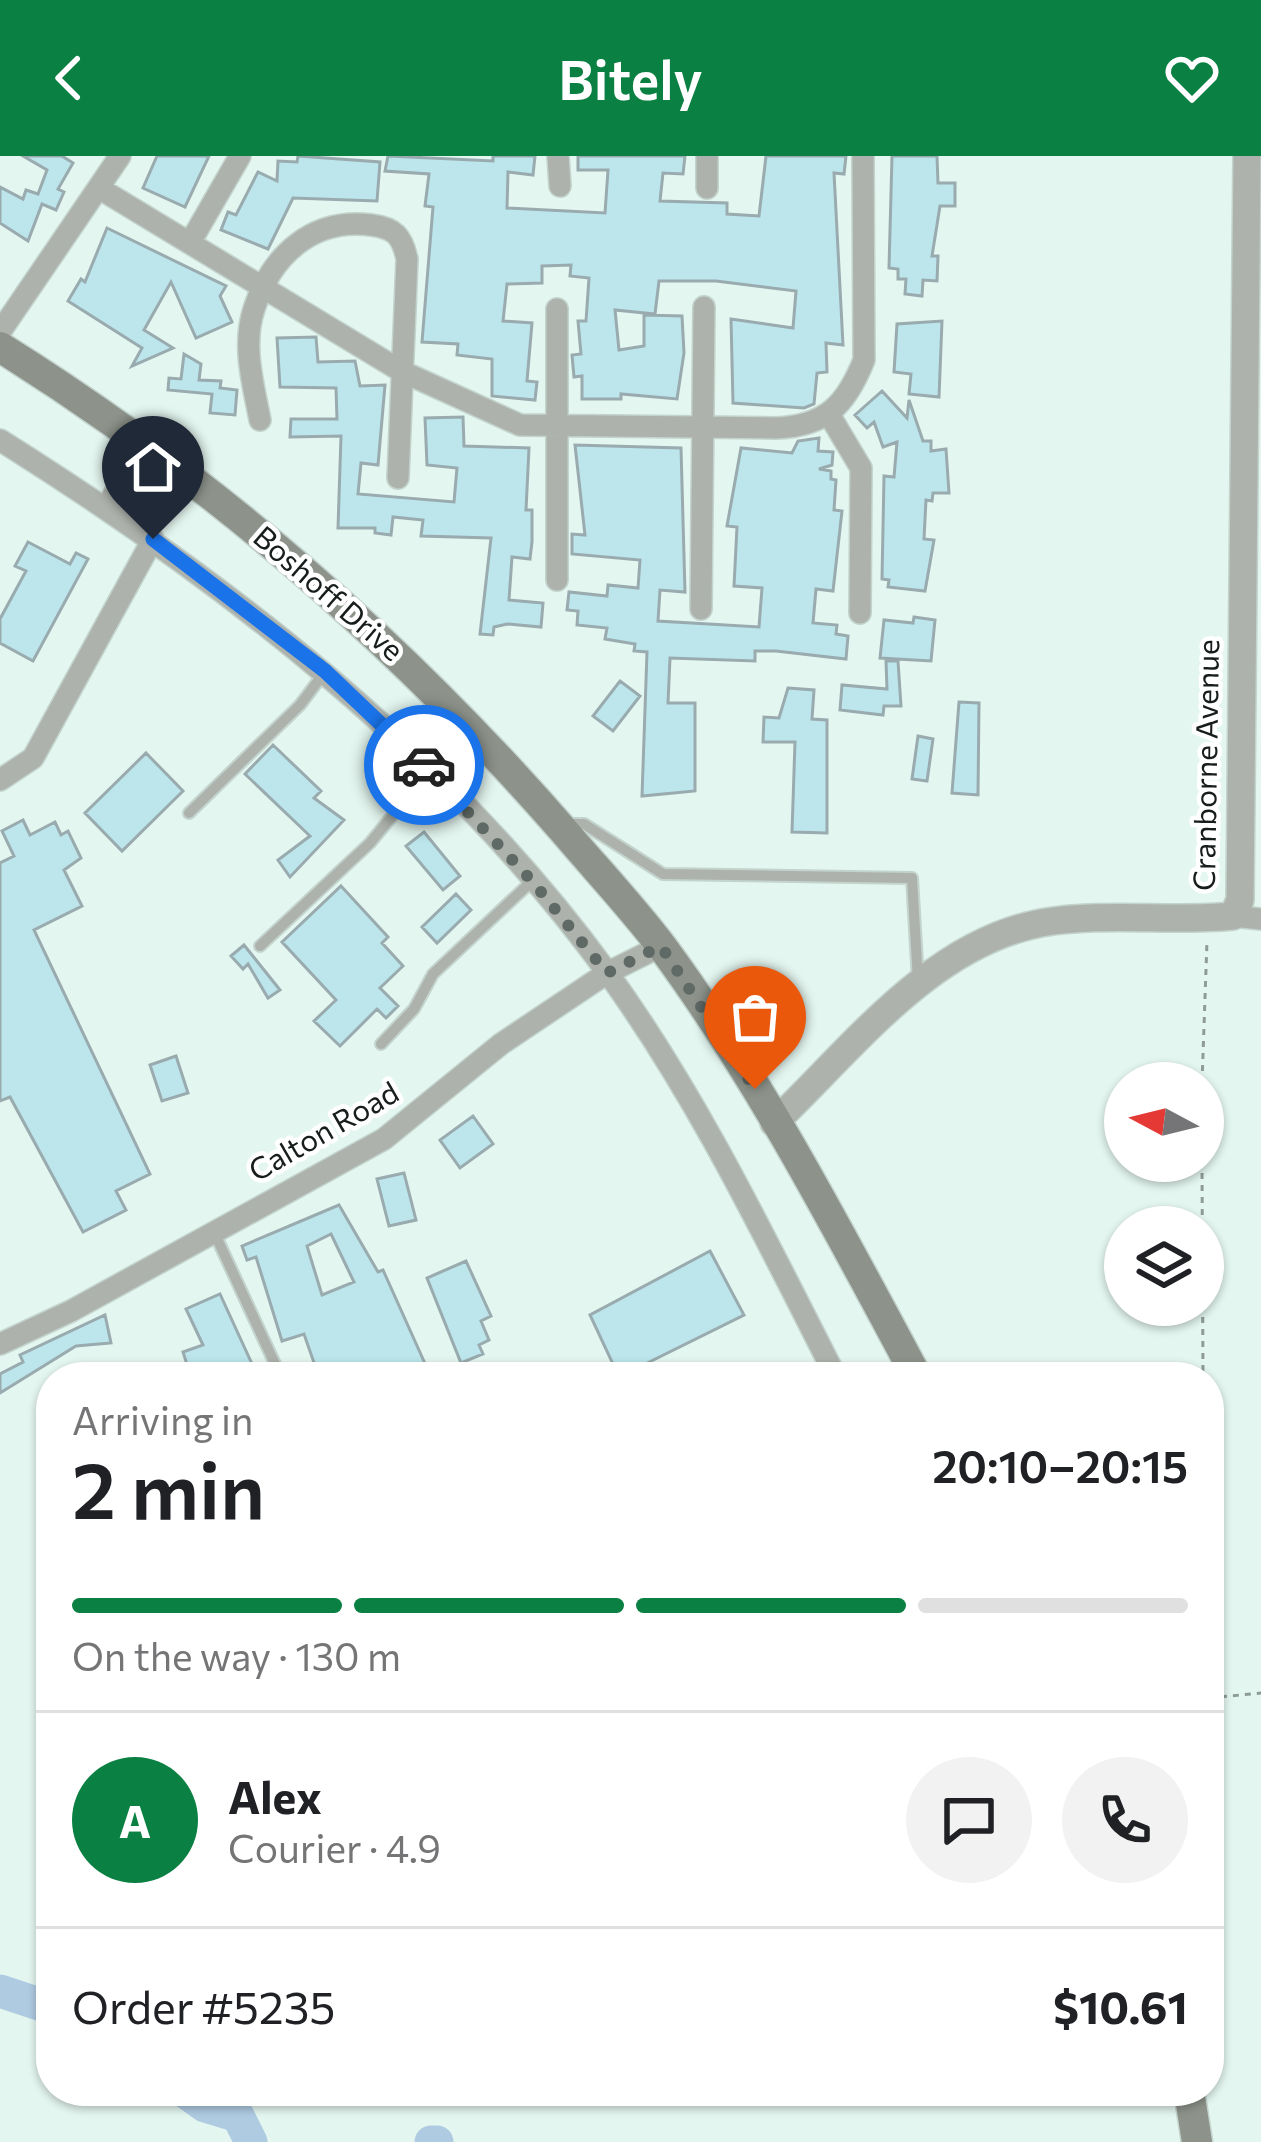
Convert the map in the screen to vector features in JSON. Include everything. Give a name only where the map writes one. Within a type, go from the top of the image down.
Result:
[{"type":"main road","name":"Boshoff Drive","points":[[0,347],[144,446],[365,624],[558,825],[661,946],[774,1123],[909,1362]]},
{"type":"main road","points":[[1191,2106],[1197,2142]]},
{"type":"street","points":[[0,332],[102,190],[120,156]]},
{"type":"street","points":[[191,241],[240,156]]},
{"type":"street","points":[[559,156],[560,185]]},
{"type":"street","points":[[707,156],[707,188]]},
{"type":"street","points":[[102,190],[401,371],[520,425],[557,430],[808,427],[830,416],[852,390],[864,360],[863,156]]},
{"type":"street","name":"Cranborne Avenue","points":[[774,1123],[919,984],[968,948],[1042,923],[1234,918],[1240,899],[1246,156]]},
{"type":"street","points":[[260,420],[249,360],[253,313],[264,285],[296,242],[318,227],[343,222],[388,227],[402,238],[407,259],[398,478]]},
{"type":"street","points":[[701,609],[704,307]]},
{"type":"street","points":[[557,309],[557,580]]},
{"type":"street","points":[[830,416],[861,468],[860,613]]},
{"type":"street","points":[[0,440],[153,539],[325,671],[430,770],[532,881],[607,973],[683,1091],[828,1362]]},
{"type":"street","points":[[106,507],[144,446]]},
{"type":"street","points":[[0,780],[33,758],[153,539]]},
{"type":"street","name":"Calton Road","points":[[0,1344],[71,1311],[405,1126],[501,1044],[607,973],[661,946]]},
{"type":"lane","points":[[189,813],[300,705],[325,671]]},
{"type":"lane","points":[[260,946],[370,843],[430,770]]},
{"type":"lane","points":[[558,825],[584,824],[663,874],[912,878],[919,984]]},
{"type":"lane","points":[[382,1044],[413,1010],[433,974],[532,881]]},
{"type":"lane","points":[[213,1229],[274,1362]]},
{"type":"path","points":[[1206,1062],[1234,918]]},
{"type":"path","points":[[1202,1182],[1203,1362]]},
{"type":"path","points":[[1224,1697],[1261,1693]]},
{"type":"building","points":[[23,156],[62,156],[73,163],[58,189],[64,192],[56,210],[42,204],[28,241],[0,223],[0,187],[23,199],[26,190],[38,194],[47,170]]},
{"type":"building","points":[[157,156],[209,156],[185,207],[143,188]]},
{"type":"building","points":[[298,156],[380,162],[377,201],[293,198],[268,249],[221,230],[228,212],[236,215],[258,172],[277,181],[278,161],[297,162]]},
{"type":"building","points":[[388,156],[493,161],[493,156],[535,156],[533,175],[508,172],[507,208],[605,213],[608,170],[578,170],[578,156],[685,156],[683,174],[663,173],[660,201],[727,203],[727,214],[759,216],[766,156],[846,156],[844,174],[834,173],[843,345],[826,343],[827,372],[817,373],[814,404],[804,408],[733,403],[731,319],[793,328],[796,291],[716,281],[659,281],[655,314],[615,310],[619,350],[644,346],[644,315],[682,316],[684,353],[677,399],[621,394],[621,399],[582,399],[582,376],[574,377],[572,355],[581,354],[578,321],[586,321],[589,278],[570,276],[571,265],[542,266],[542,283],[507,284],[503,321],[532,323],[527,381],[537,382],[535,400],[492,396],[492,359],[457,355],[458,344],[422,342],[433,207],[425,206],[429,174],[385,171]]},
{"type":"building","points":[[892,156],[937,156],[938,183],[955,183],[955,206],[940,206],[932,256],[938,256],[937,281],[923,280],[922,296],[905,294],[906,279],[898,279],[898,269],[889,268]]},
{"type":"building","points":[[107,228],[226,286],[220,296],[232,322],[196,338],[171,282],[144,330],[173,348],[132,366],[142,348],[68,301],[81,279],[85,282]]},
{"type":"building","points":[[942,321],[939,397],[909,394],[911,374],[894,372],[897,324]]},
{"type":"building","points":[[316,337],[318,362],[355,361],[360,386],[385,385],[378,465],[361,463],[358,494],[454,502],[457,468],[427,465],[425,418],[463,417],[464,446],[529,448],[530,559],[512,557],[509,600],[543,603],[541,627],[507,624],[494,627],[493,635],[480,634],[491,538],[421,536],[423,520],[393,517],[391,535],[375,533],[375,528],[338,528],[341,436],[290,437],[291,419],[337,419],[336,388],[280,387],[277,338]]},
{"type":"building","points":[[184,354],[201,364],[199,380],[221,381],[220,388],[237,390],[235,415],[210,413],[212,394],[168,390],[169,378],[181,379]]},
{"type":"building","points":[[882,391],[907,418],[909,400],[923,441],[931,441],[931,451],[946,449],[949,493],[933,493],[932,501],[926,500],[924,539],[934,540],[925,591],[888,587],[889,580],[882,579],[884,476],[894,477],[897,442],[883,447],[874,422],[867,428],[855,415]]},
{"type":"building","points":[[819,438],[818,451],[833,452],[832,465],[819,469],[831,471],[831,479],[836,480],[834,510],[842,511],[833,591],[816,589],[813,623],[837,625],[836,634],[848,636],[846,659],[776,651],[755,651],[755,661],[670,658],[668,703],[695,703],[695,791],[642,796],[647,652],[634,651],[635,644],[605,639],[607,628],[577,625],[578,611],[567,610],[569,592],[607,596],[608,585],[638,588],[640,560],[572,554],[572,534],[585,535],[575,445],[681,448],[685,592],[660,590],[658,621],[759,627],[762,588],[734,586],[737,527],[727,526],[741,448],[792,453],[798,441]]},
{"type":"building","points":[[28,542],[70,564],[76,553],[88,559],[33,661],[0,643],[0,619],[26,571],[15,566]]},
{"type":"building","points":[[914,617],[935,620],[931,661],[880,658],[884,620],[913,623]]},
{"type":"building","points":[[886,661],[898,661],[901,706],[884,706],[883,715],[840,710],[842,685],[887,689]]},
{"type":"building","points":[[620,681],[640,696],[613,731],[593,716]]},
{"type":"building","points":[[788,688],[814,690],[812,719],[827,720],[827,833],[792,832],[795,742],[763,742],[764,717],[779,718]]},
{"type":"building","points":[[959,702],[979,703],[978,795],[952,793]]},
{"type":"building","points":[[918,736],[933,739],[927,781],[912,779]]},
{"type":"building","points":[[273,745],[321,791],[314,798],[344,820],[290,877],[278,860],[310,836],[245,774]]},
{"type":"building","points":[[146,753],[183,791],[122,851],[85,813]]},
{"type":"building","points":[[23,820],[30,835],[55,822],[61,835],[68,831],[81,858],[64,870],[82,906],[34,930],[150,1174],[116,1191],[126,1210],[83,1232],[10,1097],[0,1101],[0,863],[14,856],[2,831]]},
{"type":"building","points":[[424,832],[460,876],[443,890],[406,846]]},
{"type":"building","points":[[341,886],[388,937],[382,943],[403,966],[380,988],[398,1006],[386,1018],[377,1009],[340,1046],[314,1021],[336,1000],[282,942]]},
{"type":"building","points":[[456,894],[471,910],[437,943],[422,927]]},
{"type":"building","points":[[244,945],[280,990],[268,998],[248,964],[243,969],[231,956]]},
{"type":"building","points":[[176,1056],[188,1093],[162,1101],[150,1065]]},
{"type":"building","points":[[473,1116],[493,1144],[460,1168],[440,1140]]},
{"type":"building","points":[[404,1173],[416,1220],[389,1226],[377,1179]]},
{"type":"building","points":[[339,1205],[378,1272],[383,1270],[424,1362],[314,1362],[304,1334],[282,1341],[256,1257],[247,1260],[242,1246]],"holes":[[[331,1234],[354,1282],[322,1295],[307,1246]]]},
{"type":"building","points":[[710,1251],[744,1315],[649,1362],[612,1362],[590,1315]]},
{"type":"building","points":[[466,1261],[491,1316],[481,1321],[489,1340],[479,1345],[483,1354],[461,1362],[427,1278]]},
{"type":"building","points":[[220,1294],[251,1362],[186,1362],[183,1352],[203,1345],[186,1309]]},
{"type":"building","points":[[105,1315],[111,1343],[76,1346],[50,1362],[36,1362],[36,1371],[0,1393],[0,1374],[23,1362],[20,1355]]},
{"type":"waterway","points":[[0,1991],[36,2003]]},
{"type":"waterway","points":[[205,2106],[238,2116],[251,2142]]},
{"type":"waterway","points":[[431,2142],[437,2142]]},
{"type":"way so far","points":[[424,765],[532,881],[607,973],[661,946],[755,1089]]},
{"type":"route","points":[[153,539],[325,671],[424,765]]}]
